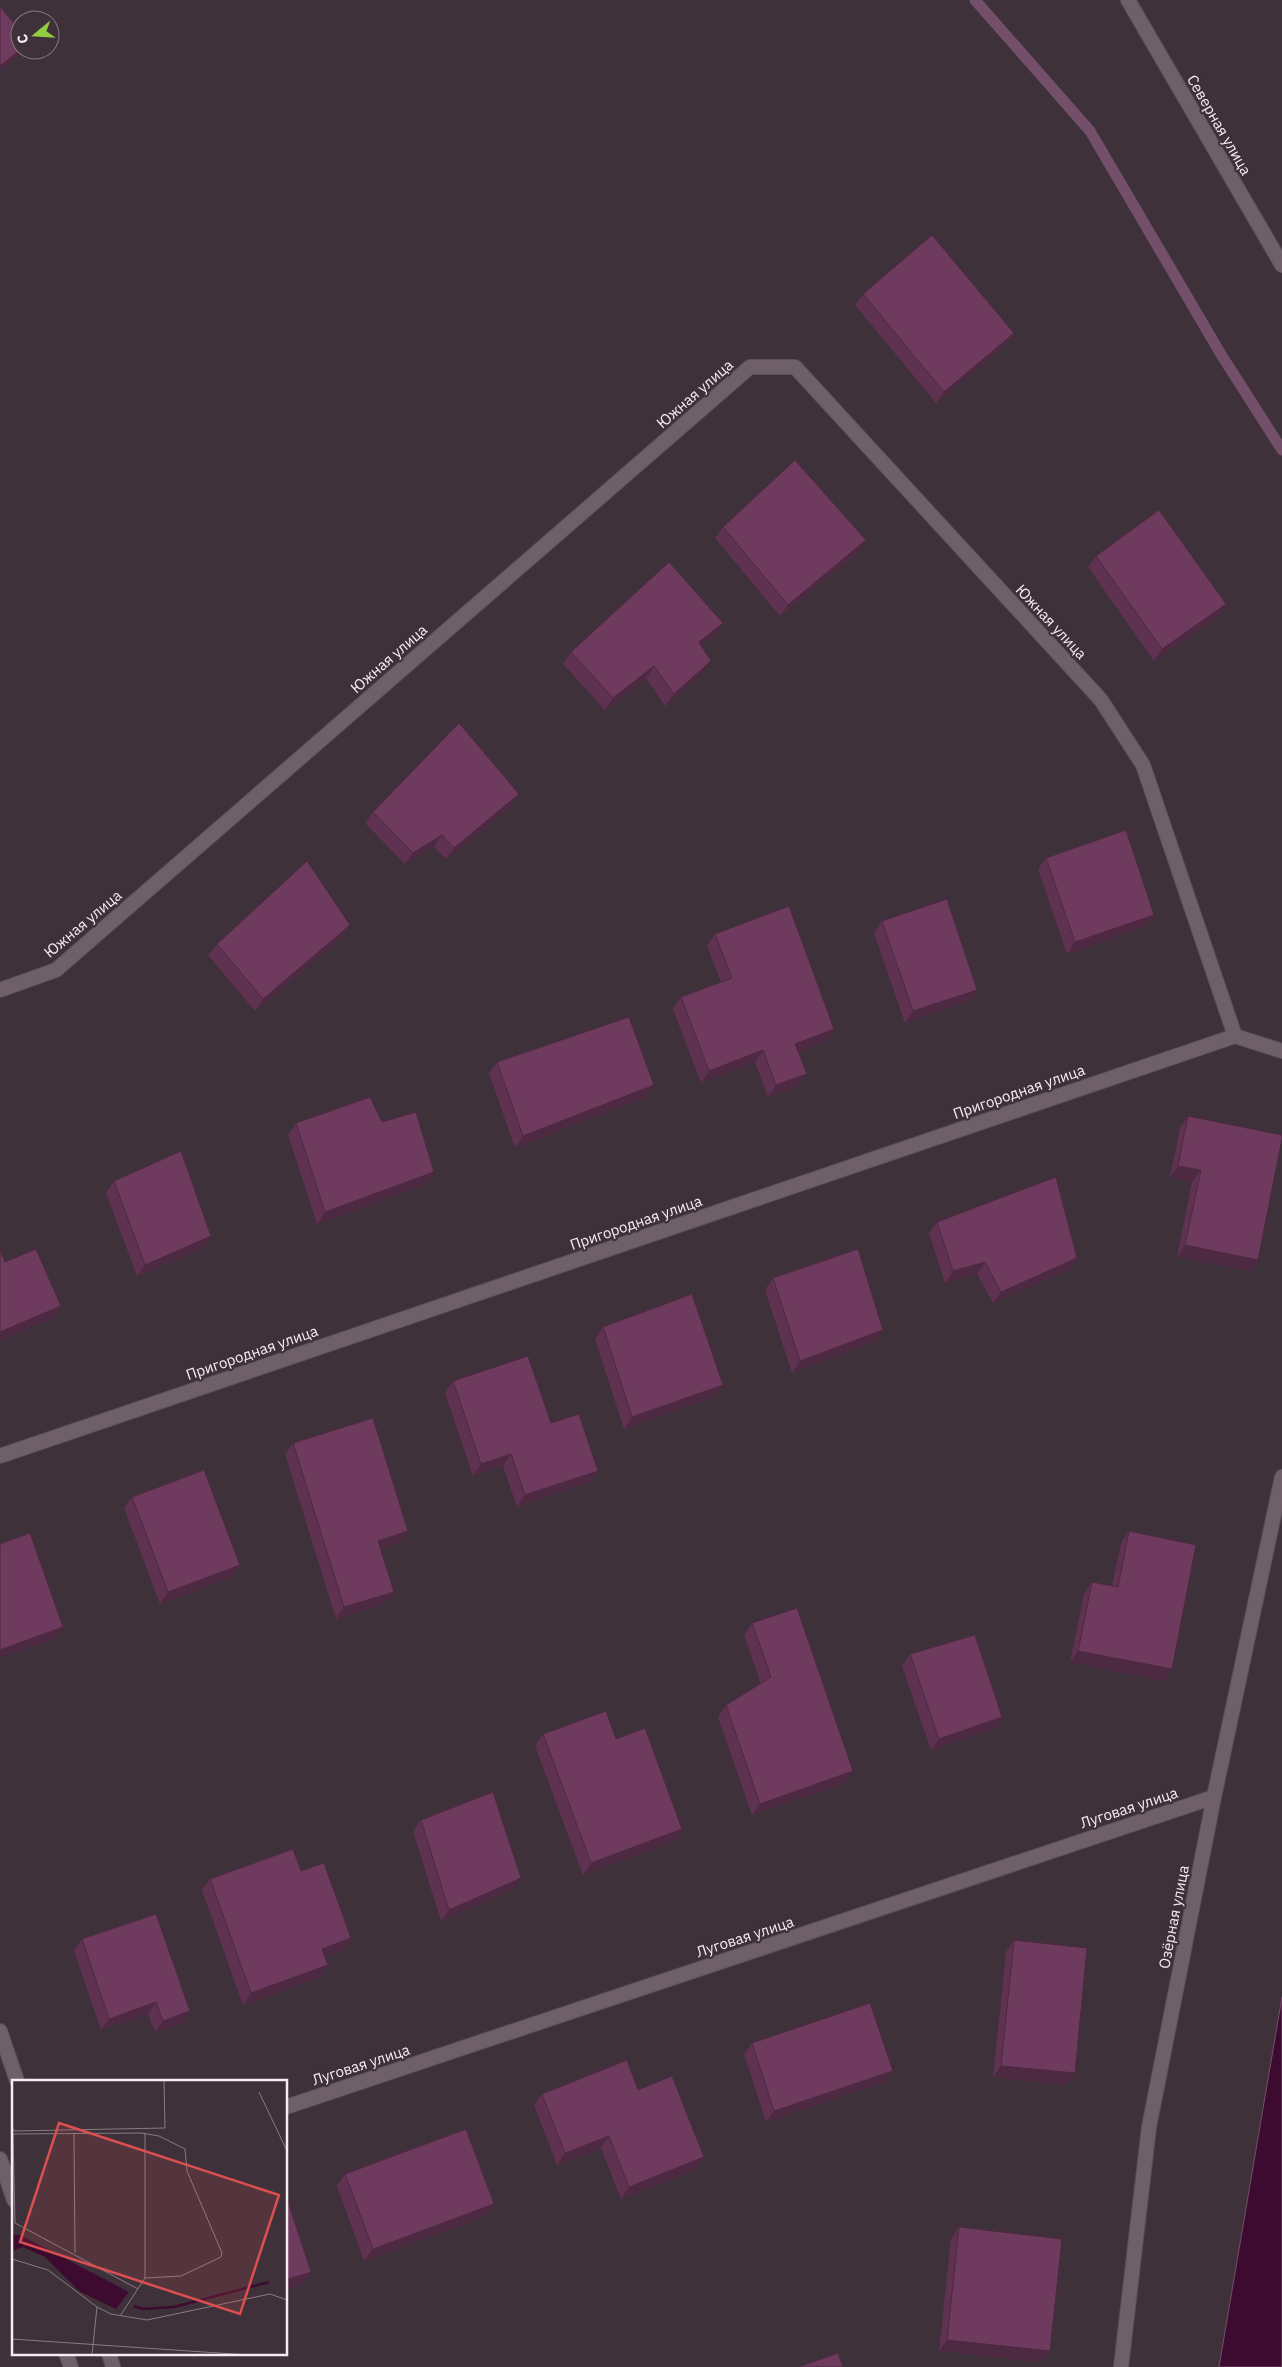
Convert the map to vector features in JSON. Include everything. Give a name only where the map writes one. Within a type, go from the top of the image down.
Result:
[{"type":"street","name":"Северная улица","points":[[1128,0],[1282,265]]},
{"type":"street","name":"Южная улица","points":[[0,990],[56,970],[750,367],[795,367],[1101,700],[1144,765],[1235,1036]]},
{"type":"street","points":[[1235,1036],[1282,1051]]},
{"type":"street","name":"Пригородная улица","points":[[0,1456],[1235,1036]]},
{"type":"street","name":"Озёрная улица","points":[[1121,2367],[1149,2127],[1214,1797],[1282,1477]]},
{"type":"street","name":"Луговая улица","points":[[288,2106],[1214,1797]]},
{"type":"street","points":[[0,2031],[17,2080]]},
{"type":"street","points":[[0,2159],[12,2194]]},
{"type":"street","points":[[66,2354],[71,2367]]},
{"type":"street","points":[[109,2354],[114,2367]]},
{"type":"shaded area","points":[[1282,1997],[1282,2367],[1219,2367]]},
{"type":"building","points":[[0,6],[10,18],[10,58],[0,66]]},
{"type":"building","points":[[932,235],[1014,333],[944,392],[863,294]]},
{"type":"building","points":[[795,460],[866,540],[788,605],[723,527]]},
{"type":"building","points":[[1159,510],[1226,604],[1162,649],[1096,556]]},
{"type":"building","points":[[669,562],[723,623],[699,642],[711,661],[674,694],[654,666],[613,698],[571,652]]},
{"type":"building","points":[[459,723],[519,794],[454,848],[442,835],[413,853],[373,812]]},
{"type":"building","points":[[1126,830],[1154,915],[1075,942],[1046,858]]},
{"type":"building","points":[[307,861],[350,925],[263,999],[217,944]]},
{"type":"building","points":[[947,899],[977,990],[913,1011],[882,921]]},
{"type":"building","points":[[789,906],[834,1029],[795,1044],[807,1074],[776,1085],[763,1050],[709,1071],[681,997],[732,978],[715,934]]},
{"type":"building","points":[[629,1017],[654,1085],[523,1136],[497,1062]]},
{"type":"building","points":[[370,1097],[382,1122],[416,1112],[434,1172],[325,1212],[296,1123]]},
{"type":"building","points":[[1188,1116],[1282,1135],[1258,1260],[1185,1245],[1201,1170],[1178,1166]]},
{"type":"building","points":[[181,1151],[211,1236],[145,1265],[114,1181]]},
{"type":"building","points":[[1056,1177],[1077,1258],[1001,1292],[985,1262],[953,1271],[937,1222]]},
{"type":"building","points":[[36,1249],[61,1306],[0,1332],[0,1250],[5,1262]]},
{"type":"building","points":[[858,1249],[883,1330],[800,1361],[773,1278]]},
{"type":"building","points":[[692,1294],[723,1385],[632,1417],[603,1327]]},
{"type":"building","points":[[528,1356],[551,1423],[579,1414],[598,1471],[525,1495],[511,1454],[481,1464],[453,1381]]},
{"type":"building","points":[[373,1418],[408,1531],[378,1541],[394,1592],[344,1607],[293,1443]]},
{"type":"building","points":[[204,1470],[240,1565],[168,1592],[132,1497]]},
{"type":"building","points":[[1129,1531],[1196,1545],[1172,1669],[1078,1651],[1092,1582],[1118,1587]]},
{"type":"building","points":[[30,1533],[63,1627],[0,1650],[0,1544]]},
{"type":"building","points":[[797,1608],[853,1771],[760,1804],[726,1705],[771,1677],[752,1623]]},
{"type":"building","points":[[975,1635],[1002,1717],[939,1739],[910,1654]]},
{"type":"building","points":[[606,1711],[616,1739],[645,1728],[682,1829],[591,1863],[543,1734]]},
{"type":"building","points":[[493,1792],[521,1878],[449,1910],[421,1820]]},
{"type":"building","points":[[293,1849],[301,1871],[324,1863],[351,1938],[322,1949],[328,1965],[251,1993],[210,1879]]},
{"type":"building","points":[[156,1914],[190,2011],[163,2021],[156,2002],[109,2019],[82,1939]]},
{"type":"building","points":[[1014,1940],[1087,1948],[1075,2073],[1001,2066]]},
{"type":"building","points":[[870,2003],[893,2071],[774,2111],[752,2043]]},
{"type":"building","points":[[627,2060],[638,2090],[672,2076],[704,2157],[629,2187],[609,2136],[565,2153],[542,2094]]},
{"type":"building","points":[[466,2129],[494,2204],[373,2249],[345,2174]]},
{"type":"building","points":[[288,2201],[311,2272],[288,2279]]},
{"type":"building","points":[[959,2227],[1062,2239],[1050,2351],[947,2340]]},
{"type":"building","points":[[838,2353],[843,2367],[798,2367]]},
{"type":"waterway","points":[[975,0],[1090,131],[1222,356],[1282,450]]}]
